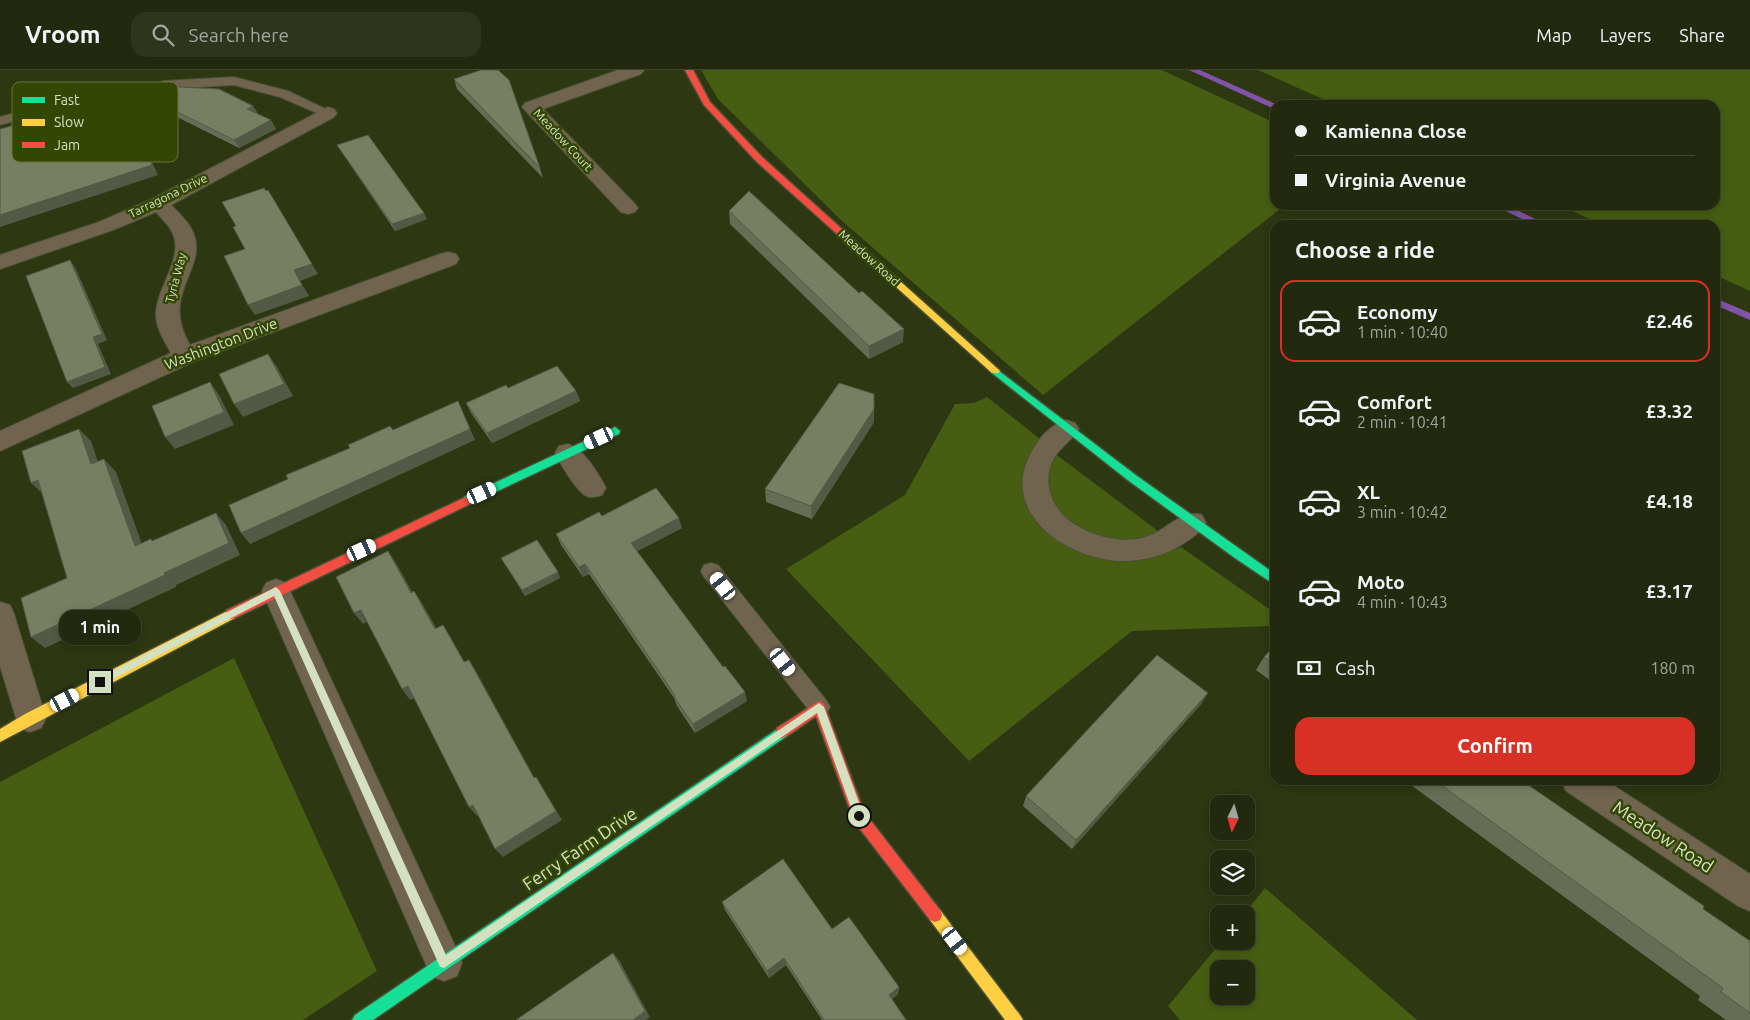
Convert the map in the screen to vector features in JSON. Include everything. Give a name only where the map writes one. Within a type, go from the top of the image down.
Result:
[{"type":"street","name":"Meadow Court","points":[[628,208],[532,107],[565,93],[635,70]]},
{"type":"street","name":"Meadow Road","points":[[689,70],[707,103],[759,159],[979,358],[1066,429],[1192,523],[1270,577]]},
{"type":"street","name":"Tarragona Drive","points":[[0,262],[106,226],[159,203],[328,113]]},
{"type":"street","name":"Tyria Way","points":[[159,203],[183,233],[184,253],[169,297],[167,315],[172,334],[185,356]]},
{"type":"street","name":"Washington Drive","points":[[0,442],[185,356],[448,259]]},
{"type":"street","points":[[1066,429],[1052,442],[1041,457],[1036,475],[1035,492],[1048,519],[1066,533],[1085,544],[1118,549],[1140,549],[1162,542],[1178,534],[1192,523]]},
{"type":"street","points":[[0,736],[30,718],[276,591],[615,431]]},
{"type":"street","points":[[568,453],[593,488]]},
{"type":"street","points":[[276,591],[444,963]]},
{"type":"street","points":[[0,614],[30,718]]},
{"type":"street","points":[[819,707],[859,816],[1015,1020]]},
{"type":"street","name":"Ferry Farm Drive","points":[[360,1020],[819,707]]},
{"type":"street","name":"Meadow Road","points":[[1585,785],[1750,894]]},
{"type":"lane","points":[[178,84],[234,81],[284,94],[328,113]]},
{"type":"lane","points":[[711,571],[819,707]]},
{"type":"green space","points":[[701,70],[1162,70],[1270,121],[1270,210],[1279,210],[1043,395],[842,221],[718,99]]},
{"type":"green space","points":[[1258,70],[1750,70],[1750,291],[1720,277],[1720,220],[1592,220],[1570,210],[1720,210],[1720,100],[1325,100]]},
{"type":"green space","points":[[987,397],[1040,439],[1024,474],[1025,498],[1116,559],[1149,558],[1181,547],[1270,609],[1270,626],[1132,631],[969,761],[786,569],[905,495],[955,404],[974,403]]},
{"type":"green space","points":[[1054,453],[1162,534],[1151,540],[1103,542],[1061,521],[1043,477]]},
{"type":"green space","points":[[234,658],[377,971],[303,1020],[0,1020],[0,782]]},
{"type":"green space","points":[[1265,888],[1417,1020],[1180,1020],[1168,1006],[1215,950],[1255,950],[1255,905],[1251,905]]},
{"type":"building","points":[[481,70],[498,70],[509,80],[540,168],[454,79]]},
{"type":"building","points":[[178,87],[219,89],[253,106],[247,109],[271,120],[234,140],[178,112]]},
{"type":"building","points":[[12,126],[12,162],[151,162],[152,165],[0,215],[0,129]]},
{"type":"building","points":[[368,135],[424,213],[392,224],[337,145]]},
{"type":"building","points":[[264,188],[266,191],[268,190],[312,264],[294,270],[302,285],[248,305],[224,256],[245,249],[233,227],[236,226],[222,202]]},
{"type":"building","points":[[749,191],[859,293],[862,291],[904,329],[869,346],[729,211]]},
{"type":"building","points":[[70,260],[102,334],[93,337],[105,367],[67,382],[26,276]]},
{"type":"building","points":[[268,354],[284,384],[234,404],[219,374]]},
{"type":"building","points":[[557,366],[576,391],[487,433],[466,403],[506,385],[508,388]]},
{"type":"building","points":[[210,382],[224,412],[165,437],[152,406]]},
{"type":"building","points":[[839,383],[874,394],[874,409],[811,506],[765,489]]},
{"type":"building","points":[[458,401],[470,429],[241,533],[229,505],[288,479],[286,475],[350,448],[348,445],[390,426],[393,430]]},
{"type":"building","points":[[79,429],[91,464],[104,459],[135,546],[151,539],[152,541],[216,513],[229,543],[31,637],[21,598],[67,578],[38,480],[31,483],[22,451]]},
{"type":"building","points":[[656,488],[679,518],[631,543],[723,667],[725,666],[745,692],[693,724],[585,564],[579,567],[556,534],[599,512],[602,516]]},
{"type":"building","points":[[537,540],[558,572],[522,590],[501,558]]},
{"type":"building","points":[[388,551],[411,593],[414,591],[435,629],[443,625],[464,662],[469,660],[534,778],[536,777],[556,811],[495,849],[473,805],[469,807],[408,686],[402,689],[361,610],[354,613],[336,577]]},
{"type":"building","points":[[1270,650],[1270,661],[1264,657]]},
{"type":"building","points":[[1157,655],[1208,693],[1076,840],[1026,796]]},
{"type":"building","points":[[1441,785],[1528,785],[1704,906],[1703,909],[1750,941],[1750,1013],[1721,992],[1723,988]]},
{"type":"building","points":[[783,859],[832,929],[849,917],[899,987],[889,995],[906,1020],[824,1020],[784,958],[767,971],[722,902]]},
{"type":"building","points":[[613,953],[645,1011],[633,1020],[516,1020]]},
{"type":"waterway","points":[[1193,70],[1270,104]]},
{"type":"waterway","points":[[1509,210],[1532,220]]},
{"type":"waterway","points":[[1720,303],[1750,317]]},
{"type":"traffic: fast","points":[[995,371],[1063,426],[1203,530],[1270,577]]},
{"type":"traffic: fast","points":[[468,500],[615,431]]},
{"type":"traffic: fast","points":[[360,1020],[782,732]]},
{"type":"traffic: slow","points":[[840,232],[995,371]]},
{"type":"traffic: slow","points":[[0,736],[30,718],[231,614]]},
{"type":"traffic: slow","points":[[935,915],[1015,1020]]},
{"type":"traffic: jam","points":[[689,70],[707,103],[759,159],[840,232]]},
{"type":"traffic: jam","points":[[231,614],[468,500]]},
{"type":"traffic: jam","points":[[782,732],[819,707],[859,816],[935,915]]},
{"type":"route","points":[[100,682],[276,591],[444,963],[819,707],[859,816]]}]
